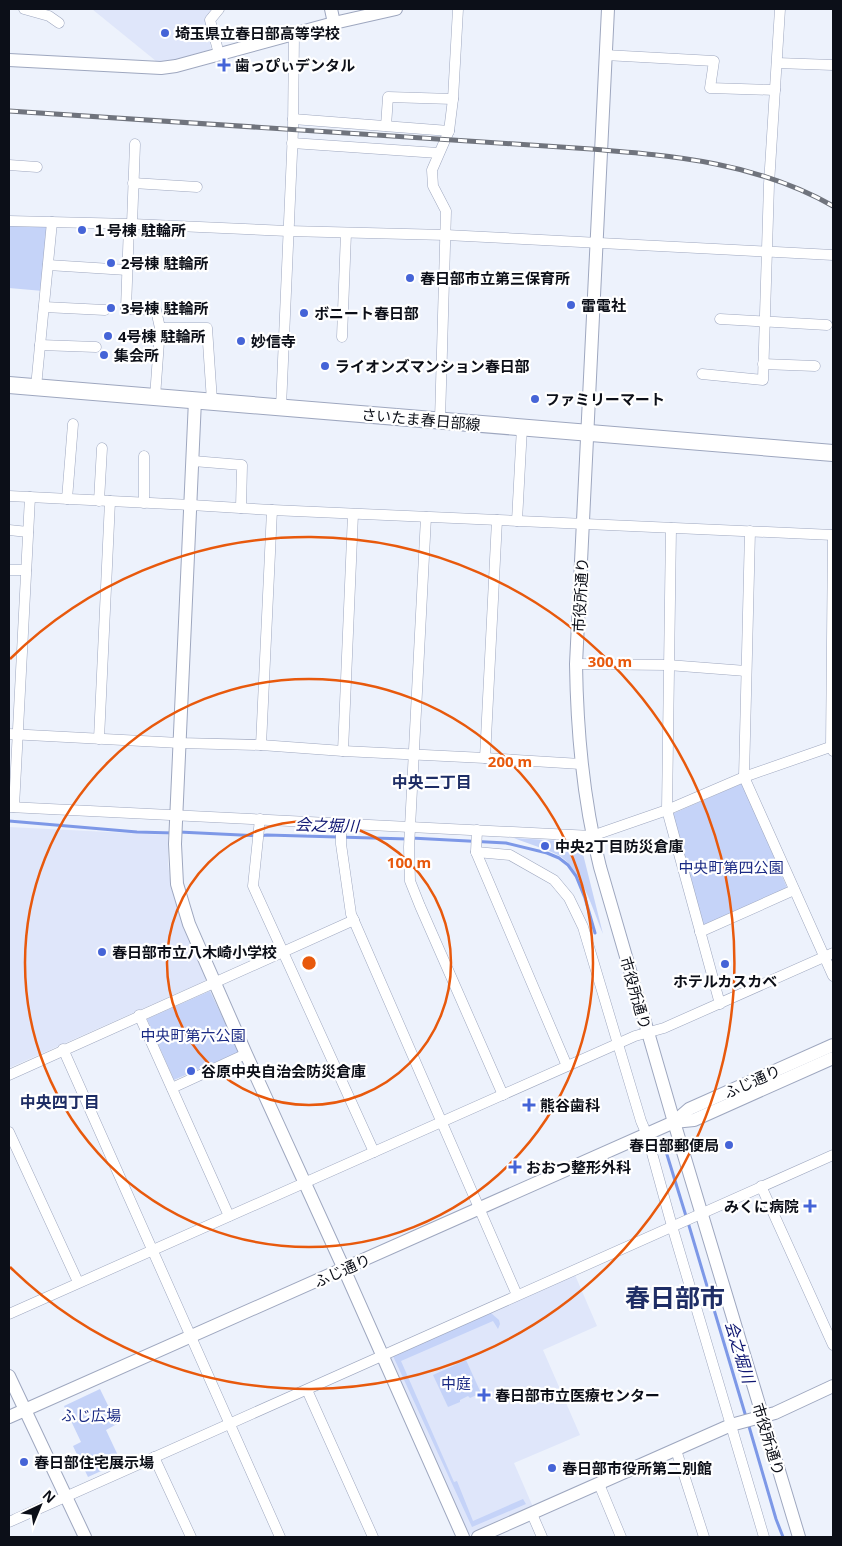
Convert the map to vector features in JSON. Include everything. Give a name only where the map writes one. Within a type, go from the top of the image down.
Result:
[{"type":"main road","name":"さいたま春日部線","points":[[9,384],[833,453]]},
{"type":"street","points":[[24,9],[49,16],[59,23]]},
{"type":"street","points":[[218,54],[210,20],[219,9]]},
{"type":"street","points":[[331,9],[334,23]]},
{"type":"street","points":[[9,60],[161,68],[176,66],[334,23],[396,9]]},
{"type":"street","points":[[440,420],[446,211],[434,186],[432,170],[438,153],[444,145],[448,131],[453,99],[458,9]]},
{"type":"street","name":"市役所通り","points":[[608,9],[576,664],[576,709],[581,764],[592,836],[648,1032],[671,1124],[758,1418],[799,1537]]},
{"type":"street","points":[[702,374],[763,380],[769,184],[780,9]]},
{"type":"street","points":[[281,407],[293,119],[294,34]]},
{"type":"street","points":[[605,55],[714,61],[710,88],[775,90]]},
{"type":"street","points":[[777,63],[833,65]]},
{"type":"street","points":[[386,126],[388,97],[453,99]]},
{"type":"street","points":[[293,119],[448,131]]},
{"type":"street","points":[[292,143],[438,153]]},
{"type":"street","points":[[135,144],[126,309],[156,310],[160,328],[155,397]]},
{"type":"street","points":[[9,165],[37,166]]},
{"type":"street","points":[[133,183],[197,187]]},
{"type":"street","points":[[9,220],[288,232],[446,235],[833,255]]},
{"type":"street","points":[[36,387],[52,222]]},
{"type":"street","points":[[342,337],[346,233]]},
{"type":"street","points":[[48,265],[127,270]]},
{"type":"street","points":[[44,307],[105,310]]},
{"type":"street","points":[[720,320],[827,325]]},
{"type":"street","points":[[160,328],[207,328],[212,401]]},
{"type":"street","points":[[40,346],[96,347]]},
{"type":"street","points":[[764,364],[815,366]]},
{"type":"street","points":[[195,400],[175,844],[177,884],[189,924],[214,982],[383,1355],[463,1537]]},
{"type":"street","points":[[66,499],[73,424]]},
{"type":"street","points":[[517,521],[522,427]]},
{"type":"street","points":[[99,500],[102,448]]},
{"type":"street","points":[[144,456],[144,503]]},
{"type":"street","points":[[193,461],[242,465],[241,508]]},
{"type":"street","points":[[9,496],[99,500],[353,514],[833,535],[832,748],[744,777],[667,810],[592,836],[176,819],[12,807],[14,734],[30,497]]},
{"type":"street","points":[[99,739],[110,501]]},
{"type":"street","points":[[261,745],[272,510]]},
{"type":"street","points":[[342,751],[353,514]]},
{"type":"street","points":[[426,517],[409,847],[410,881],[503,1096]]},
{"type":"street","points":[[485,758],[497,520]]},
{"type":"street","points":[[671,528],[667,810],[720,1004]]},
{"type":"street","points":[[9,530],[28,532]]},
{"type":"street","points":[[750,531],[744,777],[794,890],[829,955],[833,976]]},
{"type":"street","points":[[9,570],[26,570]]},
{"type":"street","points":[[576,664],[668,665],[746,671]]},
{"type":"street","points":[[14,734],[180,743],[261,745],[581,764]]},
{"type":"street","points":[[260,822],[253,886],[374,1152]]},
{"type":"street","points":[[341,826],[341,844],[351,914],[440,1123],[517,1295]]},
{"type":"street","points":[[477,832],[476,850],[567,1066]]},
{"type":"street","points":[[476,850],[510,855],[554,880],[569,898],[583,927],[621,1042],[641,1120],[649,1134],[734,1424],[764,1537]]},
{"type":"street","points":[[700,932],[794,890]]},
{"type":"street","points":[[9,1074],[354,920]]},
{"type":"street","points":[[9,1314],[621,1042],[658,1030],[829,955]]},
{"type":"street","points":[[139,1015],[229,1216]]},
{"type":"street","name":"ふじ通り","points":[[671,1124],[689,1108],[833,1045]]},
{"type":"street","points":[[63,1049],[280,1537]]},
{"type":"street","points":[[172,1088],[246,1054]]},
{"type":"street","name":"ふじ通り","points":[[9,1417],[671,1124],[694,1120],[833,1058]]},
{"type":"street","points":[[9,1132],[78,1282]]},
{"type":"street","points":[[9,1522],[761,1186],[832,1157]]},
{"type":"street","points":[[761,1186],[833,1345]]},
{"type":"street","points":[[9,1376],[85,1537]]},
{"type":"street","points":[[478,1537],[734,1424],[758,1418],[833,1386]]},
{"type":"street","points":[[307,1390],[373,1537]]},
{"type":"street","points":[[676,1450],[704,1537]]},
{"type":"street","points":[[154,1457],[191,1537]]},
{"type":"street","points":[[599,1484],[621,1537]]},
{"type":"street","points":[[532,1514],[542,1537]]},
{"type":"shaded area","name":"埼玉県立春日部高等学校","points":[[92,9],[213,9],[206,17],[211,49],[207,52],[174,62],[156,61]]},
{"type":"shaded area","name":"春日部市立八木崎小学校","points":[[9,827],[168,835],[168,864],[171,887],[184,926],[206,977],[205,981],[9,1068]]},
{"type":"shaded area","name":"春日部市立医療センター","points":[[575,1275],[597,1326],[543,1350],[580,1435],[514,1463],[533,1507],[466,1536],[388,1356]]},
{"type":"green space","points":[[9,224],[45,225],[48,228],[43,291],[9,288]]},
{"type":"green space","name":"中央町第四公園","points":[[743,783],[788,890],[702,929],[672,814]]},
{"type":"green space","points":[[514,838],[580,842],[603,934],[580,879],[566,861],[558,855]]},
{"type":"green space","name":"中央町第六公園","points":[[210,991],[239,1052],[174,1080],[147,1019]]},
{"type":"green space","points":[[491,1313],[499,1320],[498,1329],[493,1321],[401,1361],[454,1482],[457,1481],[473,1521],[523,1499],[526,1504],[472,1527],[393,1356]]},
{"type":"green space","name":"中庭","points":[[466,1360],[481,1393],[470,1398],[468,1396],[448,1407],[433,1375]]},
{"type":"green space","name":"ふじ広場","points":[[100,1389],[117,1424],[106,1430],[121,1462],[88,1477],[73,1446],[81,1442],[64,1406]]},
{"type":"waterway","name":"会之堀川","points":[[9,821],[137,832],[173,833]]},
{"type":"waterway","name":"会之堀川","points":[[179,832],[259,836],[411,838],[506,843],[547,853],[559,858],[568,865],[576,876],[585,898],[595,933]]},
{"type":"waterway","name":"会之堀川","points":[[664,1145],[746,1417]]},
{"type":"waterway","name":"会之堀川","points":[[748,1423],[783,1537]]},
{"type":"railway","points":[[9,111],[591,149],[654,155],[716,164],[746,171],[804,191],[833,206]]},
{"type":"place","name":"埼玉県立春日部高等学校","points":[[165,33]]},
{"type":"place","name":"歯っぴぃデンタル","points":[[224,65]]},
{"type":"place","name":"１号棟 駐輪所","points":[[82,230]]},
{"type":"place","name":"2号棟 駐輪所","points":[[111,263]]},
{"type":"place","name":"春日部市立第三保育所","points":[[410,278]]},
{"type":"place","name":"雷電社","points":[[571,305]]},
{"type":"place","name":"3号棟 駐輪所","points":[[111,308]]},
{"type":"place","name":"ボニート春日部","points":[[304,313]]},
{"type":"place","name":"4号棟 駐輪所","points":[[108,336]]},
{"type":"place","name":"妙信寺","points":[[241,341]]},
{"type":"place","name":"集会所","points":[[104,355]]},
{"type":"place","name":"ライオンズマンション春日部","points":[[325,366]]},
{"type":"place","name":"ファミリーマート","points":[[535,399]]},
{"type":"place","name":"中央2丁目防災倉庫","points":[[545,846]]},
{"type":"place","name":"春日部市立八木崎小学校","points":[[102,952]]},
{"type":"place","name":"ホテルカスカベ","points":[[725,964]]},
{"type":"place","name":"谷原中央自治会防災倉庫","points":[[191,1071]]},
{"type":"place","name":"熊谷歯科","points":[[529,1105]]},
{"type":"place","name":"春日部郵便局","points":[[729,1145]]},
{"type":"place","name":"おおつ整形外科","points":[[515,1167]]},
{"type":"place","name":"みくに病院","points":[[810,1206]]},
{"type":"place","name":"春日部市立医療センター","points":[[484,1395]]},
{"type":"place","name":"春日部住宅展示場","points":[[24,1462]]},
{"type":"place","name":"春日部市役所第二別館","points":[[552,1468]]},
{"type":"district","name":"中央二丁目","points":[[432,782]]},
{"type":"district","name":"中央四丁目","points":[[60,1102]]},
{"type":"district","name":"春日部市","points":[[675,1297]]}]
